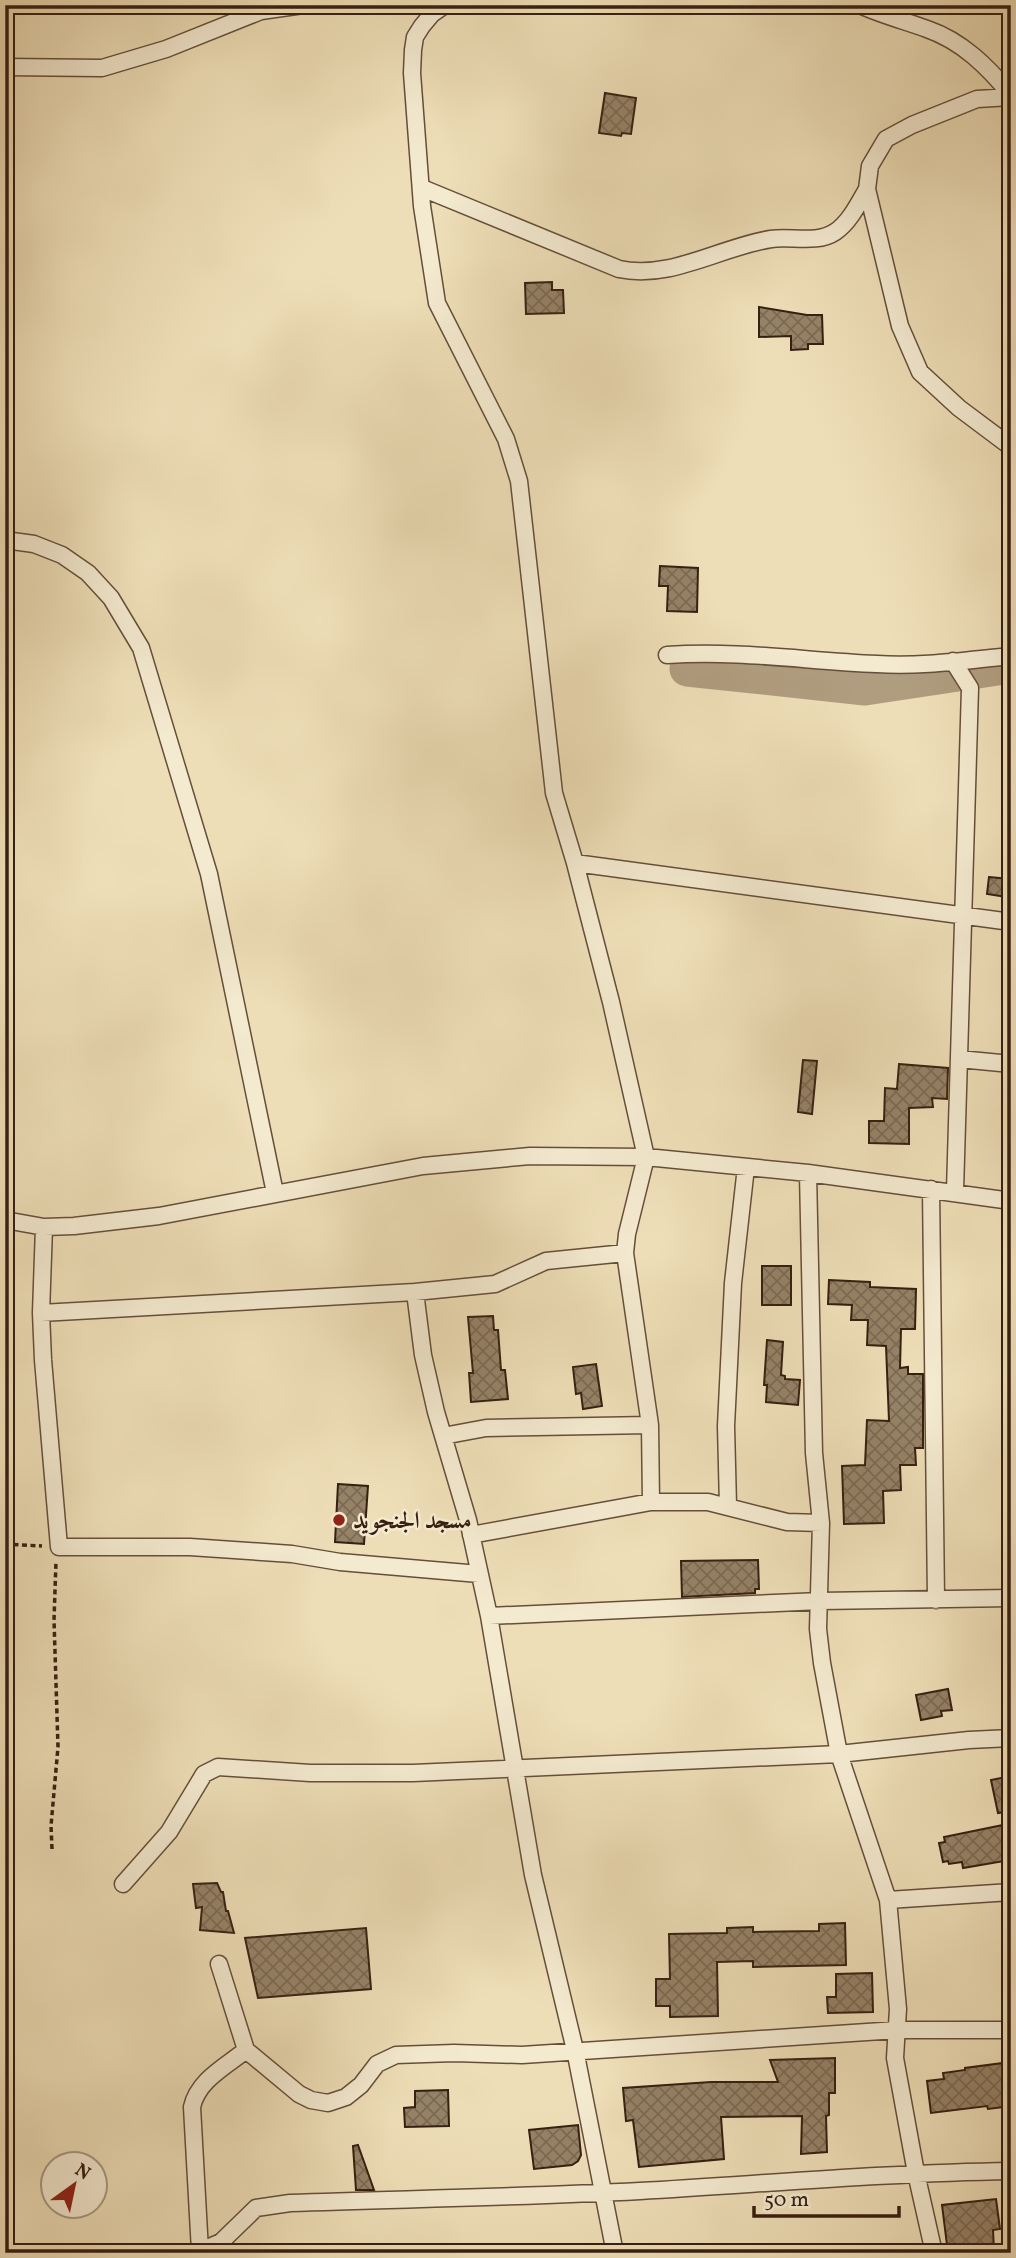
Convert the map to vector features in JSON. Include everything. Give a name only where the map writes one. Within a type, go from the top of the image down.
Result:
[{"type":"street","points":[[5,67],[102,68],[166,49],[261,12],[303,5]]},
{"type":"street","points":[[445,5],[432,14],[422,26],[415,37],[413,50],[412,73],[422,206],[438,303],[506,439],[519,481],[554,793],[611,1002],[646,1157],[627,1234],[625,1254],[650,1425],[651,1502]]},
{"type":"street","points":[[860,5],[930,29],[953,41],[974,55],[1011,96]]},
{"type":"street","points":[[1011,96],[977,99],[924,120],[886,139],[870,166],[867,189],[900,326],[920,372],[959,408],[1011,447]]},
{"type":"street","points":[[422,188],[553,244],[619,270],[634,273],[652,273],[729,248],[772,238],[820,237],[835,232],[854,211],[867,189]]},
{"type":"street","points":[[5,540],[34,544],[62,555],[88,573],[111,598],[141,648],[209,874],[275,1193]]},
{"type":"street","points":[[667,655],[759,654],[879,665],[1011,656]]},
{"type":"street","points":[[953,661],[970,688],[955,1192]]},
{"type":"street","points":[[575,863],[1011,922]]},
{"type":"street","points":[[959,1059],[1011,1064]]},
{"type":"street","points":[[5,1220],[44,1227],[159,1216],[423,1166],[530,1156],[646,1157],[808,1173],[1011,1201]]},
{"type":"street","points":[[727,1506],[726,1426],[733,1283],[746,1167]]},
{"type":"street","points":[[808,1173],[814,1453],[821,1523],[818,1629],[839,1754],[888,1900],[898,2009],[895,2058],[933,2253]]},
{"type":"street","points":[[931,1189],[936,1600]]},
{"type":"street","points":[[44,1227],[41,1313],[43,1360],[59,1546],[190,1546],[479,1573]]},
{"type":"street","points":[[41,1313],[415,1292],[495,1284],[546,1261],[625,1254]]},
{"type":"street","points":[[415,1292],[422,1355],[471,1535],[489,1616],[533,1875],[575,2050],[615,2253]]},
{"type":"street","points":[[443,1436],[486,1428],[650,1425]]},
{"type":"street","points":[[471,1535],[651,1502],[695,1500],[786,1522],[821,1523]]},
{"type":"street","points":[[489,1616],[820,1601],[1011,1598]]},
{"type":"street","points":[[123,1884],[169,1832],[204,1774],[218,1768],[310,1773],[413,1773],[839,1754],[1011,1738]]},
{"type":"street","points":[[888,1900],[1011,1892]]},
{"type":"street","points":[[219,1964],[246,2050],[299,2094],[311,2100],[328,2103],[346,2097],[361,2085],[377,2064],[396,2056],[454,2053],[522,2055],[897,2030],[1011,2029]]},
{"type":"street","points":[[246,2050],[202,2083],[195,2093],[192,2107],[200,2250],[221,2242],[250,2213],[262,2206],[290,2203],[603,2193],[824,2181],[916,2173],[1011,2171]]},
{"type":"path","points":[[5,848],[12,848]]},
{"type":"path","points":[[5,1544],[59,1546],[54,1585],[58,1748],[51,1826],[52,1849]]},
{"type":"path","points":[[155,2253],[200,2250]]},
{"type":"building","points":[[605,93],[636,98],[631,134],[622,133],[621,136],[599,133]]},
{"type":"building","points":[[552,282],[552,290],[563,290],[564,313],[526,314],[525,283]]},
{"type":"building","points":[[759,307],[822,315],[823,344],[808,344],[808,349],[791,350],[791,336],[759,337]]},
{"type":"building","points":[[660,566],[698,568],[697,612],[667,611],[668,586],[659,586]]},
{"type":"building","points":[[989,877],[1009,879],[1007,897],[987,894]]},
{"type":"building","points":[[803,1060],[817,1061],[812,1114],[798,1112]]},
{"type":"building","points":[[899,1064],[948,1068],[947,1099],[932,1098],[933,1107],[909,1108],[909,1144],[869,1143],[869,1121],[884,1121],[885,1088],[897,1089]]},
{"type":"building","points":[[762,1266],[791,1266],[791,1305],[762,1305]]},
{"type":"building","points":[[829,1280],[870,1282],[870,1287],[916,1289],[915,1329],[901,1329],[900,1368],[908,1367],[908,1374],[923,1374],[923,1448],[915,1448],[916,1465],[900,1465],[901,1490],[883,1491],[884,1523],[844,1524],[842,1466],[865,1465],[867,1420],[889,1421],[886,1346],[867,1345],[868,1320],[851,1320],[852,1305],[828,1304]]},
{"type":"building","points":[[493,1316],[494,1330],[498,1330],[501,1370],[505,1370],[508,1399],[471,1402],[469,1373],[473,1373],[468,1317]]},
{"type":"building","points":[[767,1340],[783,1342],[781,1375],[785,1376],[785,1379],[800,1380],[798,1405],[766,1402],[767,1385],[764,1385]]},
{"type":"building","points":[[596,1364],[602,1406],[583,1409],[581,1393],[576,1394],[573,1367]]},
{"type":"building","points":[[338,1484],[368,1486],[364,1544],[335,1542]]},
{"type":"building","points":[[758,1560],[759,1589],[755,1589],[755,1593],[682,1597],[681,1561]]},
{"type":"building","points":[[948,1689],[952,1710],[941,1711],[942,1716],[921,1720],[916,1695]]},
{"type":"building","points":[[1011,1776],[1011,1811],[998,1813],[991,1780]]},
{"type":"building","points":[[1003,1825],[1010,1860],[963,1868],[962,1862],[943,1862],[939,1843],[945,1842],[944,1837]]},
{"type":"building","points":[[217,1883],[223,1892],[234,1933],[200,1930],[202,1907],[196,1908],[193,1884]]},
{"type":"building","points":[[845,1923],[846,1965],[753,1967],[753,1961],[717,1962],[718,2016],[670,2017],[670,2006],[656,2006],[656,1979],[670,1979],[669,1934],[727,1933],[727,1928],[753,1927],[753,1932],[819,1931],[819,1924]]},
{"type":"building","points":[[366,1928],[371,1989],[258,1998],[245,1938]]},
{"type":"building","points":[[872,1973],[873,2012],[828,2013],[827,1997],[836,1997],[836,1974]]},
{"type":"building","points":[[835,2058],[835,2093],[829,2093],[829,2115],[826,2116],[827,2152],[801,2154],[802,2116],[721,2117],[724,2159],[639,2167],[633,2120],[626,2121],[623,2088],[711,2082],[778,2082],[770,2060]]},
{"type":"building","points":[[1011,2062],[1011,2106],[931,2113],[927,2081],[944,2079],[943,2073],[965,2068]]},
{"type":"building","points":[[448,2090],[449,2126],[405,2127],[404,2108],[415,2107],[415,2091]]},
{"type":"building","points":[[578,2125],[581,2155],[578,2161],[572,2165],[534,2169],[529,2130]]},
{"type":"building","points":[[358,2145],[374,2190],[356,2190],[353,2146]]},
{"type":"building","points":[[996,2199],[1000,2229],[993,2230],[994,2250],[948,2253],[942,2205]]},
{"type":"waterway","points":[[687,669],[865,688],[1011,666]]},
{"type":"place","name":"مسجد الجنجويد","points":[[339,1520]]}]
